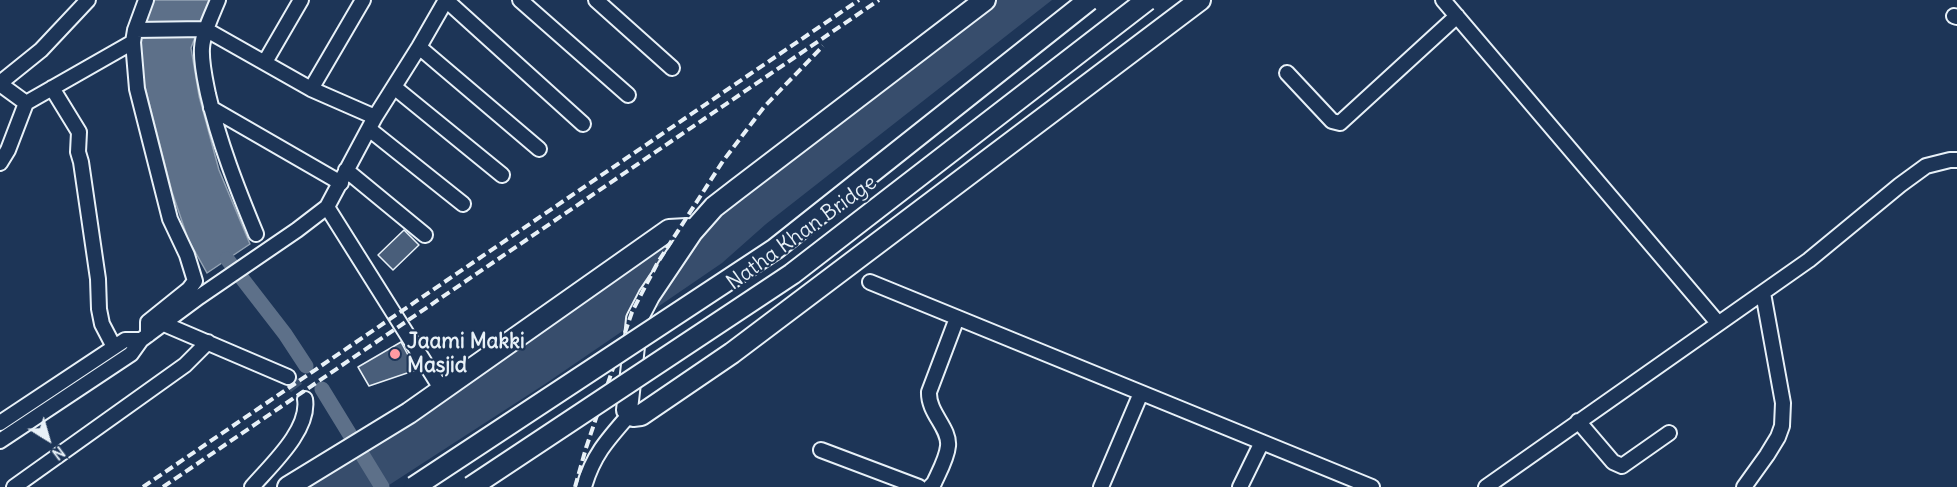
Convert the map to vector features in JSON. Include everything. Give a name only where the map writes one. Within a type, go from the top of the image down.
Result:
[{"type":"highway","points":[[985,0],[714,207],[692,232],[649,296],[637,319],[627,410],[630,414],[641,415],[732,354],[1200,0]]},
{"type":"highway","name":"Natha Khan Bridge","points":[[414,487],[775,249],[1089,0]]},
{"type":"highway","name":"Natha Khan Bridge","points":[[471,487],[792,274],[1147,0]]},
{"type":"highway","points":[[288,487],[442,390],[669,230],[687,229],[692,232]]},
{"type":"street","points":[[26,103],[0,84],[41,50],[88,0]]},
{"type":"street","points":[[145,338],[148,322],[189,289],[195,281],[187,255],[171,219],[137,89],[135,34],[146,0]]},
{"type":"street","points":[[218,0],[206,30],[202,48],[204,74],[211,108],[228,163],[256,234]]},
{"type":"street","points":[[265,62],[301,0]]},
{"type":"street","points":[[311,89],[363,0]]},
{"type":"street","points":[[0,441],[131,354],[145,338],[199,297],[327,207],[372,123],[446,0],[583,124]]},
{"type":"street","points":[[520,0],[628,95]]},
{"type":"street","points":[[596,0],[672,68]]},
{"type":"street","points":[[1443,0],[1718,323]]},
{"type":"street","points":[[1287,72],[1332,121],[1340,123],[1457,16]]},
{"type":"street","points":[[0,163],[8,150],[26,103],[135,34],[206,30],[372,123],[463,204]]},
{"type":"street","points":[[419,47],[539,148]]},
{"type":"street","points":[[394,87],[502,175]]},
{"type":"street","points":[[52,88],[79,132],[78,152],[98,279],[99,309],[102,324],[114,347]]},
{"type":"street","points":[[211,108],[343,176],[425,235]]},
{"type":"street","points":[[1486,487],[1809,260],[1926,166],[1957,160]]},
{"type":"street","points":[[327,207],[442,390]]},
{"type":"street","points":[[870,282],[1372,487]]},
{"type":"street","points":[[1744,487],[1767,455],[1782,426],[1783,403],[1762,292]]},
{"type":"street","points":[[930,487],[934,483],[949,448],[948,439],[929,400],[929,392],[957,318]]},
{"type":"street","points":[[164,324],[288,377]]},
{"type":"street","points":[[0,423],[125,340],[145,338]]},
{"type":"street","points":[[14,487],[185,365],[208,342]]},
{"type":"street","points":[[1101,487],[1141,393]]},
{"type":"street","points":[[252,487],[300,426],[306,408],[305,399]]},
{"type":"street","points":[[584,487],[590,465],[607,440],[630,414]]},
{"type":"street","points":[[1578,422],[1613,462],[1622,466],[1669,433]]},
{"type":"street","points":[[1240,487],[1262,442]]},
{"type":"street","points":[[821,450],[919,487]]},
{"type":"shaded area","points":[[153,0],[209,0],[191,48],[199,96],[219,170],[250,244],[207,273],[188,239],[172,192],[143,79],[139,41]]},
{"type":"shaded area","points":[[997,0],[1052,0],[766,224],[722,263],[545,384],[386,487],[307,487],[594,293],[790,139]]},
{"type":"building","points":[[404,230],[419,245],[393,270],[378,255]]},
{"type":"building","name":"Jaami Makki Masjid","points":[[401,342],[416,370],[369,386],[358,367]]},
{"type":"waterway","points":[[227,259],[285,334],[306,366]]},
{"type":"waterway","points":[[322,389],[382,487]]},
{"type":"tunnel","points":[[288,377],[305,399]]},
{"type":"railway","points":[[143,487],[859,0]]},
{"type":"railway","points":[[163,487],[879,0]]},
{"type":"railway","points":[[575,487],[632,312],[658,262],[723,161],[764,107],[823,46]]},
{"type":"place","name":"Jaami Makki Masjid","points":[[395,354]]}]
